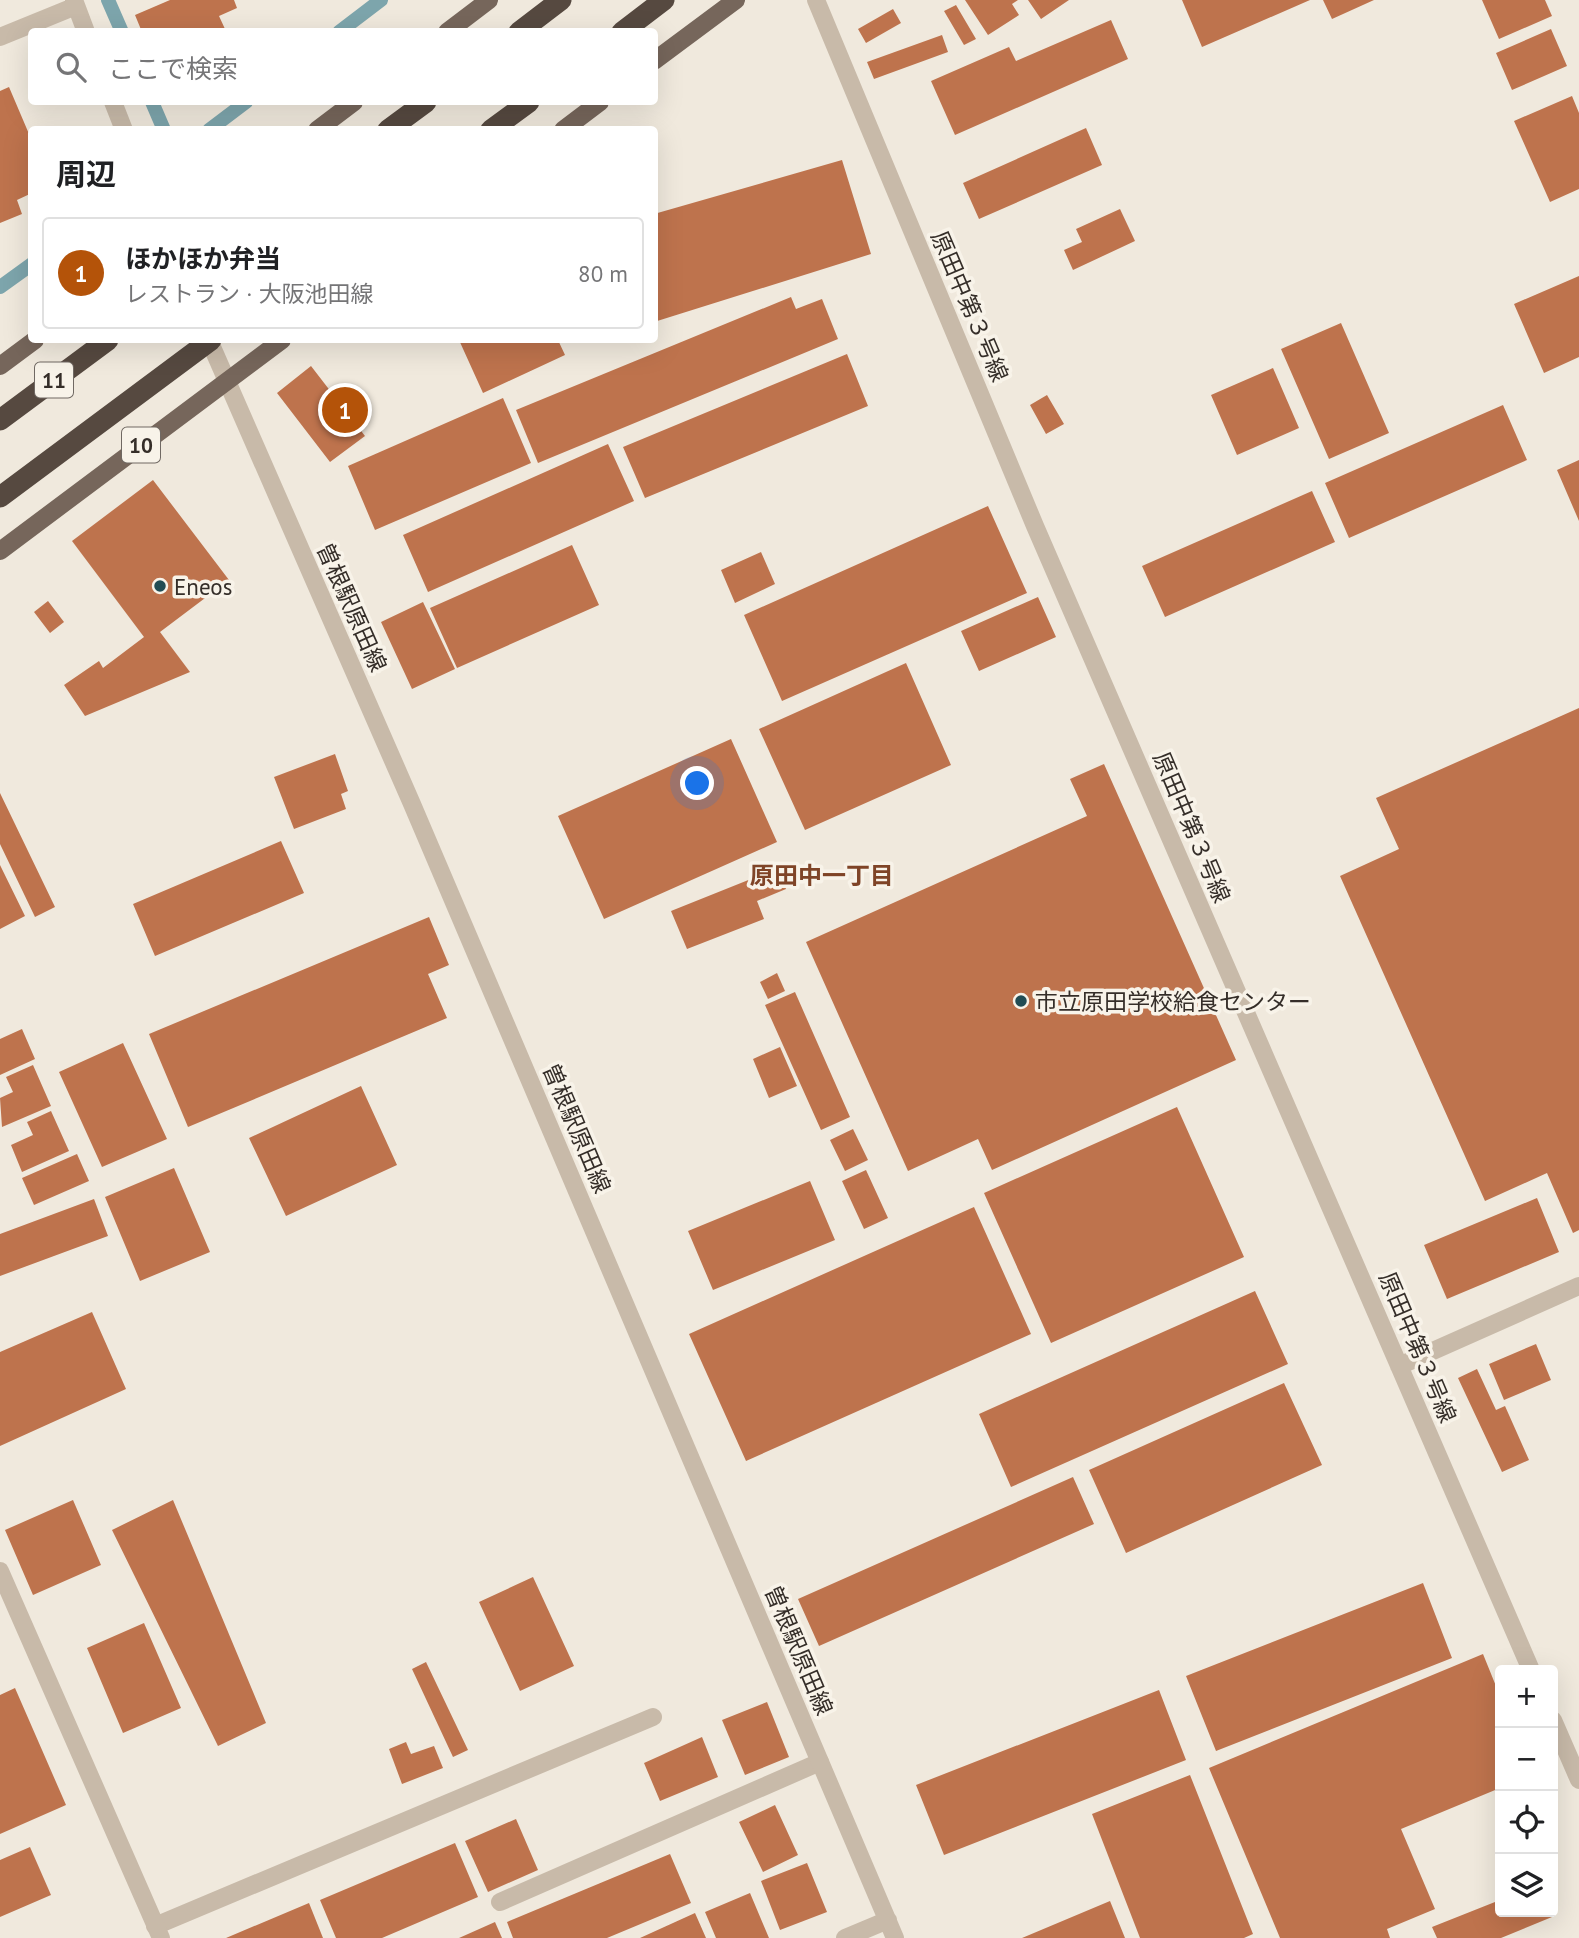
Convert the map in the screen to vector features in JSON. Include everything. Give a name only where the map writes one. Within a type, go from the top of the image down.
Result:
[{"type":"highway","points":[[524,28],[561,0]]},
{"type":"highway","points":[[627,28],[664,0]]},
{"type":"highway","points":[[393,126],[422,105]]},
{"type":"highway","points":[[496,126],[525,105]]},
{"type":"highway","name":"11","points":[[0,420],[104,343]]},
{"type":"highway","points":[[0,497],[206,343]]},
{"type":"main road","points":[[452,28],[489,0]]},
{"type":"main road","points":[[658,58],[736,0]]},
{"type":"main road","points":[[322,126],[350,105]]},
{"type":"main road","points":[[567,126],[596,105]]},
{"type":"main road","points":[[0,366],[32,343]]},
{"type":"main road","name":"10","points":[[0,551],[278,343]]},
{"type":"street","name":"原田中第３号線","points":[[816,0],[1040,538],[1529,1665]]},
{"type":"street","points":[[0,37],[75,3],[84,28]]},
{"type":"street","points":[[114,105],[122,126]]},
{"type":"street","name":"曽根駅原田線","points":[[211,343],[412,804],[895,1938]]},
{"type":"street","points":[[1399,1366],[1579,1286]]},
{"type":"street","points":[[0,1571],[158,1932],[653,1717]]},
{"type":"street","points":[[1556,1728],[1579,1780]]},
{"type":"street","points":[[499,1902],[820,1762]]},
{"type":"street","points":[[845,1938],[888,1920]]},
{"type":"building","points":[[170,0],[234,0],[237,8],[219,16],[225,28],[140,28],[135,15]]},
{"type":"building","points":[[965,0],[1018,0],[1012,4],[1019,15],[988,35]]},
{"type":"building","points":[[1028,0],[1069,0],[1041,19]]},
{"type":"building","points":[[1182,0],[1310,0],[1202,47]]},
{"type":"building","points":[[1323,0],[1374,0],[1332,19]]},
{"type":"building","points":[[1482,0],[1545,0],[1552,16],[1499,39]]},
{"type":"building","points":[[956,5],[976,39],[964,45],[944,11]]},
{"type":"building","points":[[893,9],[901,23],[866,43],[858,29]]},
{"type":"building","points":[[1111,20],[1128,59],[955,135],[931,81],[1009,47],[1016,61]]},
{"type":"building","points":[[1551,29],[1567,66],[1512,90],[1496,53]]},
{"type":"building","points":[[942,35],[948,52],[874,79],[867,62]]},
{"type":"building","points":[[9,87],[28,132],[28,195],[17,200],[22,214],[0,223],[0,91]]},
{"type":"building","points":[[1572,96],[1579,113],[1579,189],[1550,202],[1514,121]]},
{"type":"building","points":[[1086,128],[1102,165],[979,219],[963,183]]},
{"type":"building","points":[[842,160],[871,254],[658,321],[658,213]]},
{"type":"building","points":[[1120,209],[1135,241],[1073,270],[1064,250],[1082,242],[1076,229]]},
{"type":"building","points":[[1579,276],[1579,357],[1544,373],[1514,304]]},
{"type":"building","points":[[791,297],[796,309],[822,299],[838,339],[538,463],[516,410]]},
{"type":"building","points":[[1341,323],[1389,433],[1329,459],[1281,349]]},
{"type":"building","points":[[460,343],[559,343],[565,355],[483,393]]},
{"type":"building","points":[[847,354],[868,406],[645,498],[623,447]]},
{"type":"building","points":[[311,366],[365,436],[330,462],[277,393]]},
{"type":"building","points":[[1273,368],[1299,428],[1237,455],[1211,395]]},
{"type":"building","points":[[1047,395],[1064,424],[1046,434],[1030,405]]},
{"type":"building","points":[[503,398],[531,463],[375,530],[348,466]]},
{"type":"building","points":[[1503,405],[1527,460],[1349,538],[1325,483]]},
{"type":"building","points":[[608,444],[634,501],[428,592],[403,535]]},
{"type":"building","points":[[1579,460],[1579,521],[1557,470]]},
{"type":"building","points":[[153,480],[229,580],[160,632],[190,672],[85,716],[64,685],[99,661],[103,668],[144,637],[72,541]]},
{"type":"building","points":[[1312,491],[1335,542],[1165,617],[1142,566]]},
{"type":"building","points":[[988,506],[1027,593],[782,701],[744,615]]},
{"type":"building","points":[[572,545],[599,605],[457,668],[430,608]]},
{"type":"building","points":[[761,552],[775,584],[735,603],[721,570]]},
{"type":"building","points":[[1038,597],[1056,637],[979,671],[961,631]]},
{"type":"building","points":[[48,601],[64,622],[50,633],[34,612]]},
{"type":"building","points":[[423,602],[455,669],[412,689],[381,622]]},
{"type":"building","points":[[906,663],[951,765],[805,830],[759,729]]},
{"type":"building","points":[[1579,708],[1579,1230],[1573,1233],[1547,1173],[1485,1201],[1340,876],[1399,849],[1376,798]]},
{"type":"building","points":[[731,739],[777,842],[604,919],[558,816]]},
{"type":"building","points":[[335,754],[348,791],[341,794],[346,809],[294,829],[274,777]]},
{"type":"building","name":"市立原田学校給食センター","points":[[1104,764],[1236,1060],[992,1170],[978,1139],[908,1171],[806,942],[1087,816],[1070,779]]},
{"type":"building","points":[[0,793],[55,907],[35,917],[0,844]]},
{"type":"building","points":[[281,841],[304,893],[155,956],[133,904]]},
{"type":"building","points":[[0,865],[25,916],[0,929]]},
{"type":"building","points":[[778,868],[786,889],[757,901],[764,919],[687,949],[671,911]]},
{"type":"building","points":[[429,917],[449,965],[428,974],[447,1018],[188,1127],[149,1034]]},
{"type":"building","points":[[777,973],[785,991],[768,999],[760,982]]},
{"type":"building","points":[[795,992],[850,1117],[821,1130],[765,1005]]},
{"type":"building","points":[[22,1029],[35,1059],[0,1075],[0,1039]]},
{"type":"building","points":[[123,1043],[167,1139],[102,1167],[59,1072]]},
{"type":"building","points":[[780,1047],[797,1086],[769,1098],[753,1059]]},
{"type":"building","points":[[33,1065],[51,1106],[2,1127],[0,1098],[13,1092],[6,1077]]},
{"type":"building","points":[[361,1086],[397,1165],[286,1216],[249,1138]]},
{"type":"building","points":[[1177,1107],[1244,1257],[1051,1343],[984,1193]]},
{"type":"building","points":[[51,1111],[69,1151],[22,1172],[11,1145],[33,1135],[27,1122]]},
{"type":"building","points":[[853,1129],[868,1160],[845,1171],[830,1140]]},
{"type":"building","points":[[77,1154],[89,1181],[34,1205],[22,1178]]},
{"type":"building","points":[[174,1168],[210,1252],[140,1281],[105,1197]]},
{"type":"building","points":[[866,1170],[888,1218],[864,1229],[842,1181]]},
{"type":"building","points":[[810,1181],[835,1240],[713,1290],[688,1231]]},
{"type":"building","points":[[1537,1198],[1559,1252],[1447,1299],[1424,1245]]},
{"type":"building","points":[[94,1199],[108,1236],[0,1276],[0,1234]]},
{"type":"building","points":[[974,1207],[1031,1334],[746,1461],[689,1334]]},
{"type":"building","points":[[1255,1291],[1288,1364],[1011,1487],[979,1414]]},
{"type":"building","points":[[92,1312],[126,1389],[0,1446],[0,1352]]},
{"type":"building","points":[[1536,1344],[1551,1380],[1504,1400],[1489,1364]]},
{"type":"building","points":[[1477,1369],[1496,1410],[1505,1406],[1529,1460],[1502,1472],[1458,1378]]},
{"type":"building","points":[[1284,1383],[1322,1465],[1126,1553],[1089,1470]]},
{"type":"building","points":[[1073,1477],[1094,1524],[819,1646],[798,1599]]},
{"type":"building","points":[[73,1500],[101,1565],[33,1595],[5,1530]]},
{"type":"building","points":[[173,1500],[266,1723],[218,1746],[112,1530]]},
{"type":"building","points":[[533,1577],[574,1666],[520,1691],[479,1602]]},
{"type":"building","points":[[1423,1583],[1452,1658],[1216,1751],[1186,1676]]},
{"type":"building","points":[[144,1623],[181,1708],[123,1733],[87,1648]]},
{"type":"building","points":[[1483,1654],[1495,1684],[1495,1790],[1401,1829],[1435,1909],[1387,1929],[1390,1938],[1280,1938],[1209,1768]]},
{"type":"building","points":[[426,1662],[468,1750],[453,1757],[412,1669]]},
{"type":"building","points":[[15,1688],[66,1805],[0,1834],[0,1695]]},
{"type":"building","points":[[1159,1690],[1186,1760],[944,1855],[916,1785]]},
{"type":"building","points":[[767,1702],[789,1757],[745,1775],[722,1720]]},
{"type":"building","points":[[702,1737],[718,1777],[660,1801],[644,1763]]},
{"type":"building","points":[[406,1742],[411,1754],[434,1746],[443,1768],[402,1784],[389,1749]]},
{"type":"building","points":[[1190,1775],[1253,1934],[1244,1938],[1140,1938],[1092,1814]]},
{"type":"building","points":[[775,1805],[798,1855],[763,1872],[739,1822]]},
{"type":"building","points":[[516,1819],[538,1870],[488,1892],[465,1841]]},
{"type":"building","points":[[455,1843],[478,1897],[382,1938],[336,1938],[320,1900]]},
{"type":"building","points":[[30,1847],[51,1895],[0,1917],[0,1860]]},
{"type":"building","points":[[670,1854],[691,1903],[607,1938],[513,1938],[507,1922]]},
{"type":"building","points":[[807,1863],[827,1912],[780,1930],[761,1881]]},
{"type":"building","points":[[750,1893],[769,1938],[716,1938],[705,1912]]},
{"type":"building","points":[[1110,1901],[1125,1938],[1022,1938]]},
{"type":"building","points":[[1495,1902],[1495,1917],[1552,1917],[1501,1938],[1437,1938],[1432,1927]]},
{"type":"building","points":[[309,1903],[323,1938],[226,1938]]},
{"type":"building","points":[[695,1913],[706,1938],[640,1938]]},
{"type":"building","points":[[495,1922],[502,1938],[459,1938]]},
{"type":"waterway","points":[[108,0],[120,28]]},
{"type":"waterway","points":[[344,28],[381,0]]},
{"type":"waterway","points":[[153,105],[162,126]]},
{"type":"waterway","points":[[214,126],[242,105]]},
{"type":"waterway","points":[[0,287],[28,267]]},
{"type":"place","name":"ほかほか弁当","points":[[345,410]]},
{"type":"place","name":"Eneos","points":[[160,586]]},
{"type":"place","name":"市立原田学校給食センター","points":[[1021,1001]]},
{"type":"district","name":"原田中一丁目","points":[[822,875]]}]
